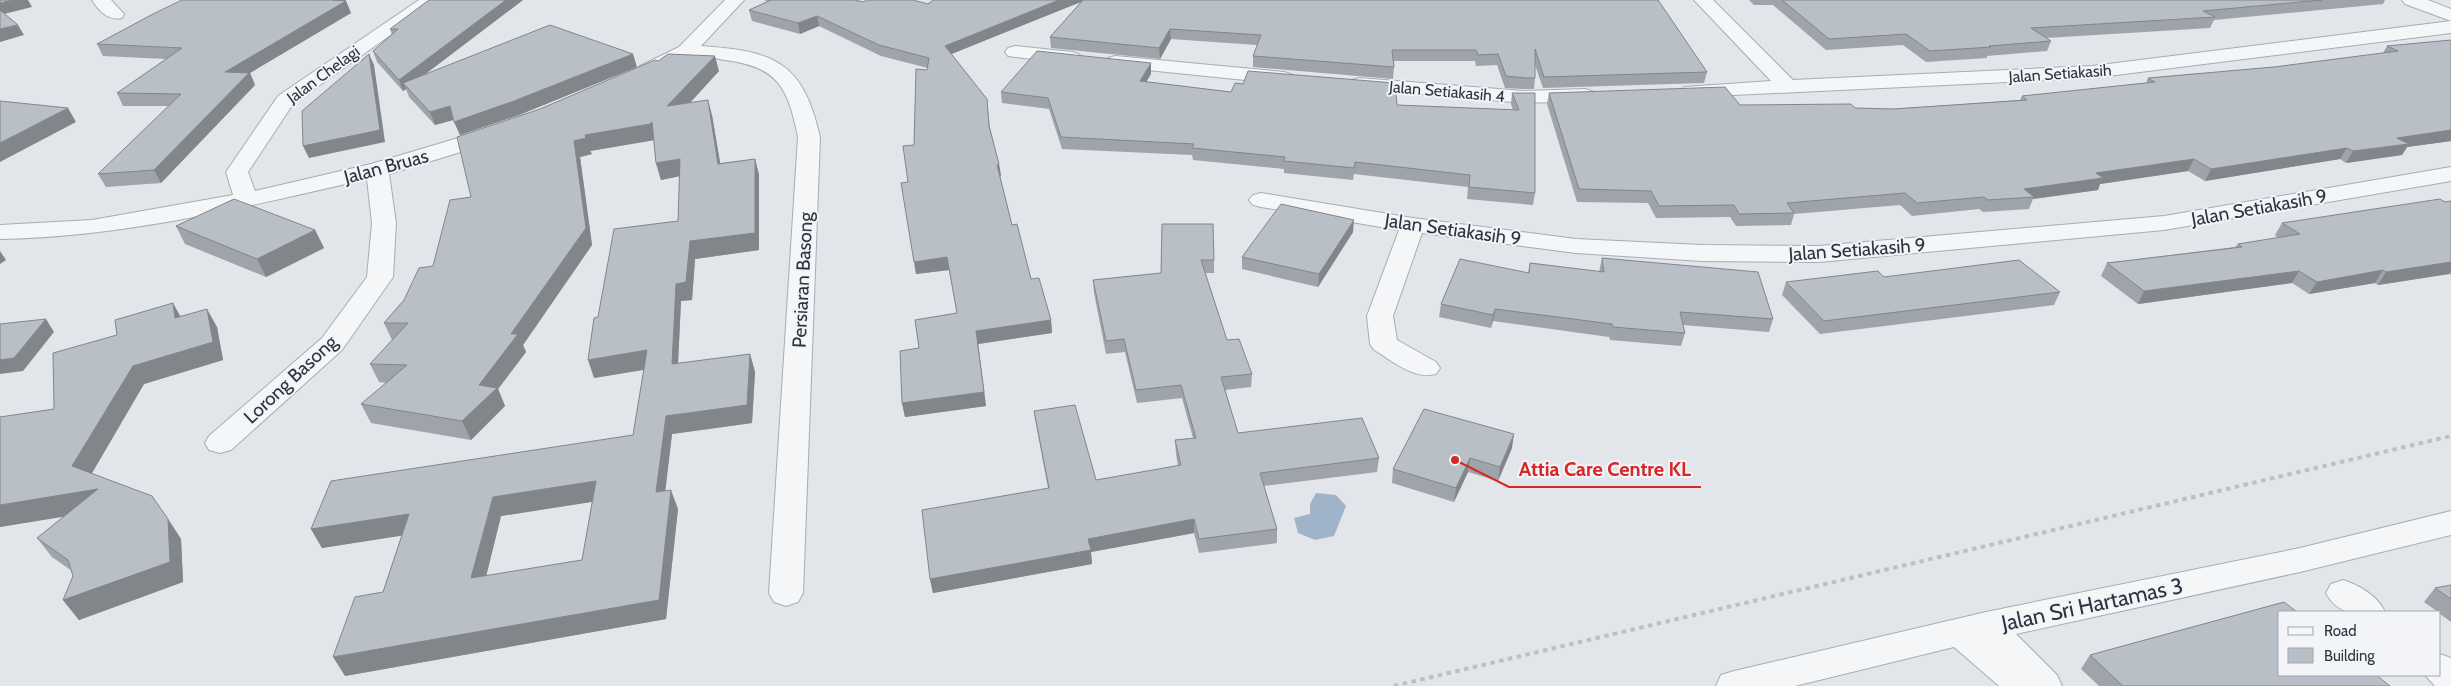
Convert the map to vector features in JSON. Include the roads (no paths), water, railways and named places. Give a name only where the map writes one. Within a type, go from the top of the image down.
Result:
[{"type":"street","points":[[101,0],[115,14]]},
{"type":"street","name":"Jalan Chelagi","points":[[246,200],[237,172],[285,100],[431,0]]},
{"type":"street","points":[[624,81],[686,51],[735,0]]},
{"type":"street","points":[[1704,0],[1789,88]]},
{"type":"street","points":[[2410,0],[2451,15]]},
{"type":"street","name":"Jalan Setiakasih","points":[[1789,88],[2092,72],[2451,27]]},
{"type":"street","name":"Persiaran Basong","points":[[686,51],[734,54],[761,60],[783,72],[799,96],[809,137],[786,593]]},
{"type":"street","points":[[1015,52],[1305,79]]},
{"type":"street","name":"Jalan Setiakasih 4","points":[[1344,82],[1524,97],[1602,94]]},
{"type":"street","points":[[1671,92],[1789,88]]},
{"type":"street","name":"Jalan Bruas","points":[[0,232],[48,231],[92,227],[246,200],[378,170],[515,126]]},
{"type":"street","name":"Lorong Basong","points":[[220,443],[332,344],[380,277],[384,223],[378,170]]},
{"type":"street","name":"Jalan Setiakasih 9","points":[[1261,200],[1413,225],[1576,246],[1702,253],[1819,254],[2164,223],[2451,174]]},
{"type":"street","points":[[1413,225],[1380,316],[1384,344],[1426,368]]},
{"type":"street","name":"Jalan Sri Hartamas 3","points":[[1734,686],[1973,629],[2300,560],[2451,523]]},
{"type":"street","points":[[1973,629],[2024,686]]},
{"type":"street","points":[[1973,629],[2044,686]]},
{"type":"water","points":[[1316,493],[1336,495],[1346,506],[1334,536],[1315,540],[1298,533],[1294,518],[1310,514],[1310,504]]},
{"type":"place","name":"Attia Care Centre KL","points":[[1455,460]]}]
